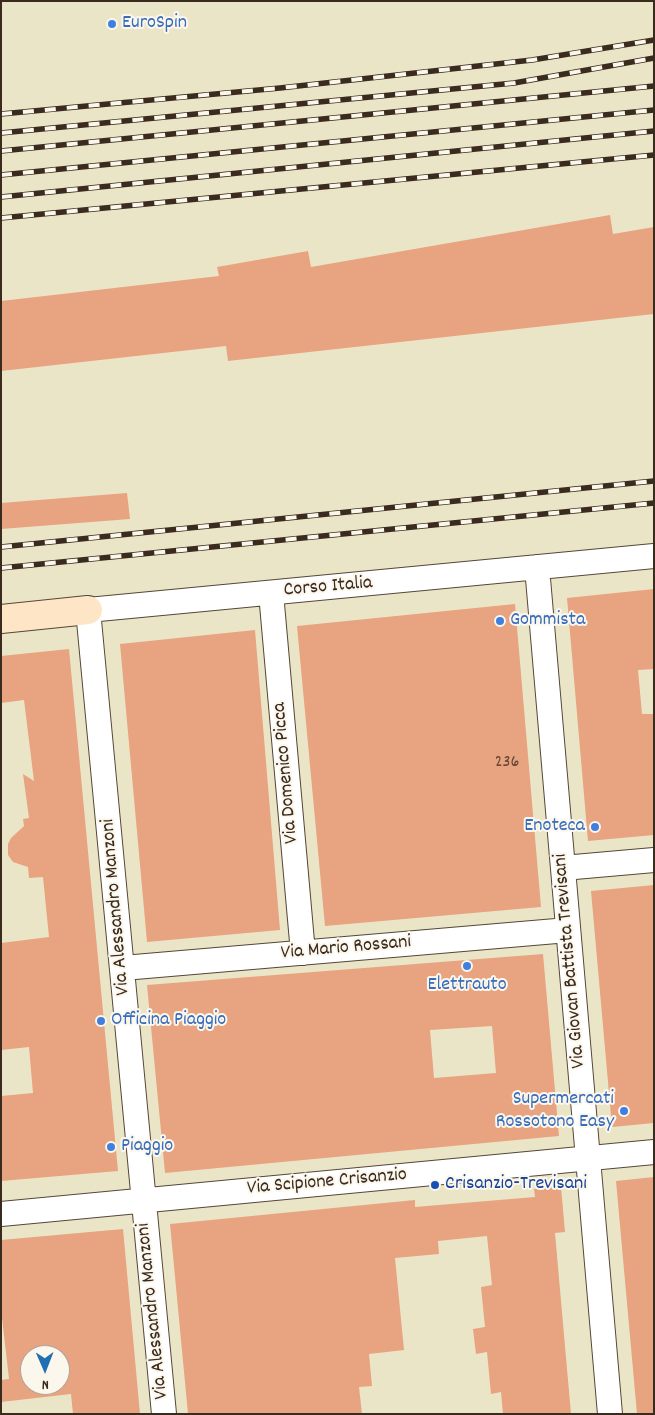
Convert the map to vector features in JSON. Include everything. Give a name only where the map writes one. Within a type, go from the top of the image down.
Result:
[{"type":"street","name":"Corso Italia","points":[[1,618],[654,556]]},
{"type":"street","name":"Via Giovan Battista Trevisani","points":[[537,568],[610,1414]]},
{"type":"street","name":"Via Domenico Picca","points":[[271,593],[303,953]]},
{"type":"street","name":"Via Alessandro Manzoni","points":[[88,610],[164,1414]]},
{"type":"street","points":[[563,868],[654,860]]},
{"type":"street","name":"Via Mario Rossani","points":[[123,968],[568,930]]},
{"type":"street","name":"Via Scipione Crisanzio","points":[[1,1214],[654,1152]]},
{"type":"building","points":[[610,215],[613,234],[654,227],[654,314],[228,361],[226,346],[1,371],[1,301],[219,276],[217,267],[308,251],[311,267]]},
{"type":"building","points":[[127,493],[130,519],[1,529],[1,503]]},
{"type":"building","points":[[654,589],[654,669],[638,670],[642,714],[654,714],[654,835],[588,841],[567,598]]},
{"type":"building","points":[[515,604],[541,907],[325,926],[297,626]]},
{"type":"building","points":[[255,630],[280,930],[147,942],[120,644]]},
{"type":"building","points":[[69,649],[118,1171],[1,1181],[1,1096],[33,1093],[29,1047],[1,1050],[1,943],[49,937],[43,877],[29,878],[28,867],[13,862],[8,855],[8,844],[11,838],[24,826],[23,819],[29,818],[23,774],[34,781],[24,700],[1,703],[1,656]]},
{"type":"building","points":[[654,885],[654,1123],[612,1127],[591,891]]},
{"type":"building","points":[[543,954],[559,1136],[165,1173],[147,985]],"holes":[[[492,1026],[496,1073],[434,1078],[430,1030]]]},
{"type":"building","points":[[654,1177],[654,1413],[637,1414],[616,1181]]},
{"type":"building","points":[[561,1187],[565,1232],[555,1233],[571,1414],[503,1414],[501,1392],[491,1394],[487,1352],[476,1354],[473,1329],[485,1327],[481,1287],[492,1285],[487,1236],[438,1241],[439,1254],[395,1258],[404,1350],[369,1354],[372,1386],[359,1387],[362,1414],[188,1414],[170,1224],[415,1200],[415,1207],[535,1197],[534,1189]]},
{"type":"building","points":[[123,1229],[140,1414],[73,1414],[70,1394],[70,1345],[20,1345],[20,1395],[62,1395],[1,1402],[1,1380],[9,1379],[1,1309],[1,1240]]},
{"type":"railway","points":[[1,114],[280,88],[532,60],[654,40]]},
{"type":"railway","points":[[1,133],[514,83],[654,58]]},
{"type":"railway","points":[[1,151],[654,86]]},
{"type":"railway","points":[[1,175],[654,110]]},
{"type":"railway","points":[[1,197],[654,131]]},
{"type":"railway","points":[[1,218],[654,155]]},
{"type":"railway","points":[[1,547],[654,481]]},
{"type":"railway","points":[[1,568],[654,503]]},
{"type":"place","name":"EuroSpin","points":[[112,24]]},
{"type":"place","name":"Gommista","points":[[500,621]]},
{"type":"place","name":"Enoteca","points":[[595,827]]},
{"type":"place","name":"Elettrauto","points":[[467,966]]},
{"type":"place","name":"Officina Piaggio","points":[[101,1021]]},
{"type":"place","name":"Supermercati Rossotono Easy","points":[[624,1111]]},
{"type":"place","name":"Piaggio","points":[[111,1147]]},
{"type":"place","name":"Crisanzio-Trevisani","points":[[435,1185]]}]
